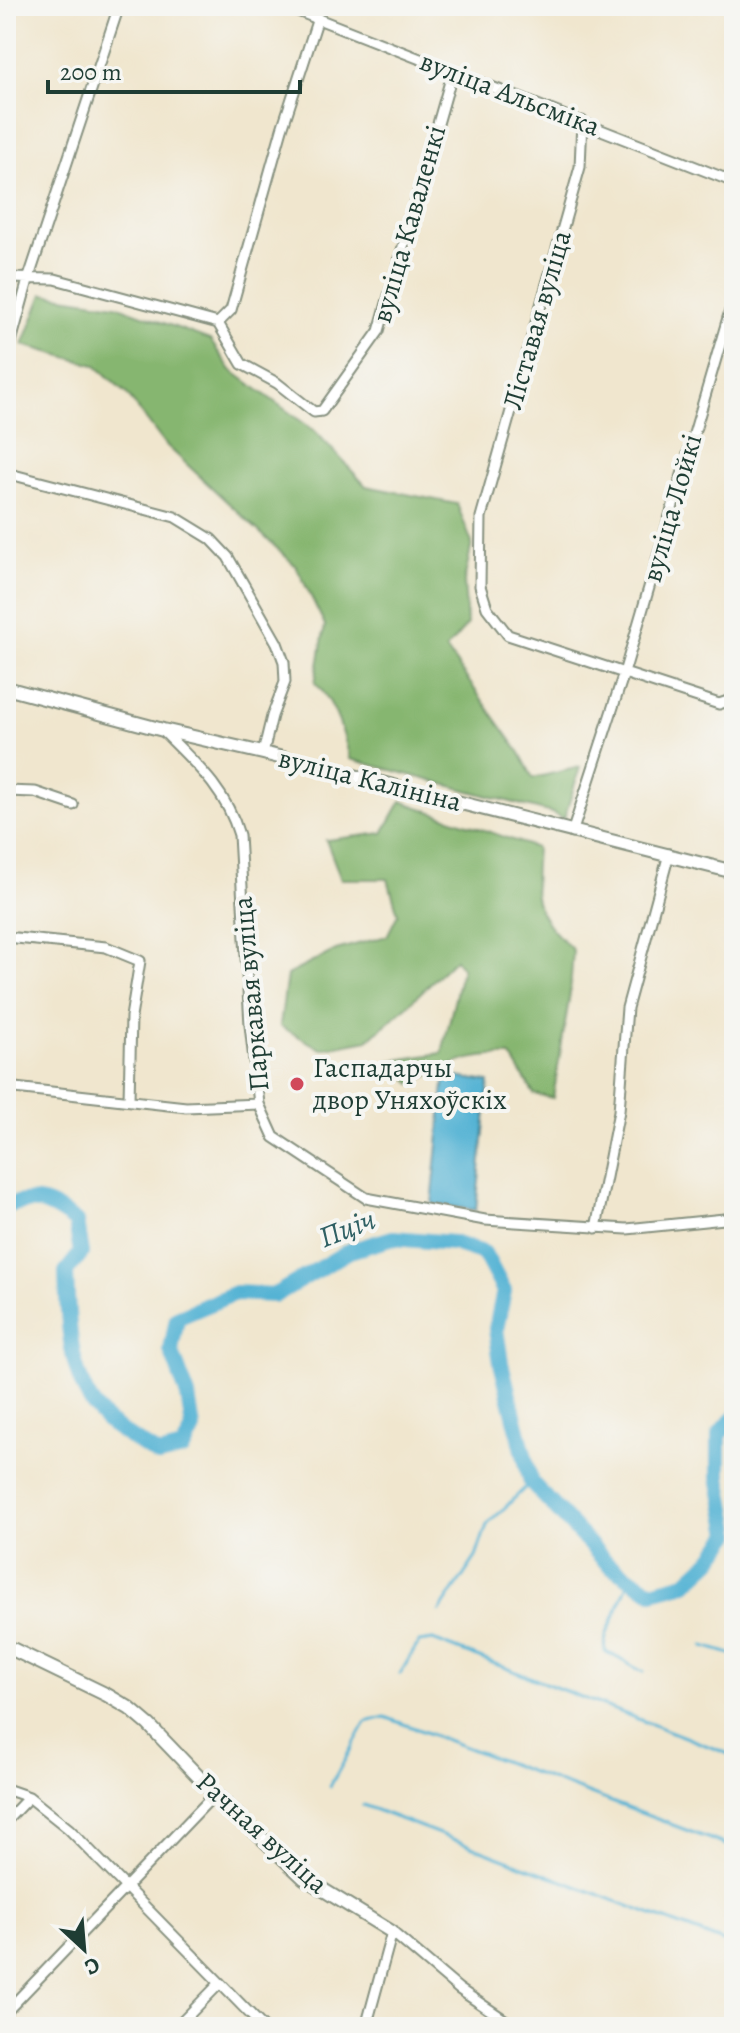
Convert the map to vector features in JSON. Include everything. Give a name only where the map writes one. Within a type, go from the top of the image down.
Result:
[{"type":"street","points":[[6,360],[28,280],[119,6]]},
{"type":"street","name":"вуліца Альсміка","points":[[285,6],[734,182]]},
{"type":"street","points":[[6,278],[55,279],[218,323],[231,310],[282,129],[318,18]]},
{"type":"street","name":"вуліца Каваленкі","points":[[218,323],[242,364],[277,383],[314,412],[322,411],[379,331],[453,71]]},
{"type":"street","name":"Ліставая вуліца","points":[[582,121],[580,167],[481,517],[480,586],[487,608],[508,635],[624,673]]},
{"type":"street","name":"вуліца Лойкі","points":[[572,833],[624,673],[734,297]]},
{"type":"street","points":[[6,473],[175,517],[211,539],[228,557],[277,643],[284,662],[285,682],[263,753]]},
{"type":"street","points":[[624,673],[719,704],[734,699]]},
{"type":"street","name":"вуліца Калініна","points":[[6,688],[734,872]]},
{"type":"street","name":"Паркавая вуліца","points":[[163,730],[222,794],[239,835],[250,1025],[259,1104],[274,1137],[366,1198],[485,1220],[627,1229],[734,1218]]},
{"type":"street","points":[[6,791],[35,792],[73,805]]},
{"type":"street","points":[[596,1228],[619,1111],[627,1008],[669,854]]},
{"type":"street","points":[[6,937],[106,947],[140,961],[131,1017],[129,1099]]},
{"type":"street","points":[[6,1087],[186,1107],[259,1104]]},
{"type":"street","name":"Рачная вуліца","points":[[6,1646],[129,1708],[314,1886],[375,1920],[459,1989],[515,2027]]},
{"type":"street","points":[[6,1789],[29,1797],[69,1829],[263,2027]]},
{"type":"street","points":[[6,2012],[215,1794]]},
{"type":"street","points":[[6,1821],[29,1797]]},
{"type":"street","points":[[366,2027],[392,1932]]},
{"type":"street","points":[[177,2027],[220,1983]]},
{"type":"green space","points":[[43,294],[116,305],[210,340],[231,370],[316,432],[366,486],[457,504],[472,543],[464,581],[467,625],[446,649],[520,753],[533,778],[580,767],[564,819],[552,813],[350,759],[333,708],[315,683],[325,625],[296,566],[164,443],[126,393],[95,365],[23,345]]},
{"type":"green space","points":[[401,801],[536,848],[534,881],[538,905],[550,926],[573,950],[570,993],[553,1098],[534,1094],[511,1056],[470,1059],[412,1084],[390,1061],[442,1053],[462,968],[455,959],[368,1040],[321,1049],[280,1026],[287,975],[336,950],[387,936],[398,914],[388,879],[341,879],[326,840],[383,833]]},
{"type":"water","points":[[445,1075],[489,1082],[476,1210],[432,1204]]},
{"type":"waterway","name":"Пціч","points":[[6,1206],[43,1203],[76,1222],[81,1253],[66,1272],[72,1351],[77,1370],[93,1405],[106,1420],[158,1455],[183,1449],[193,1429],[188,1396],[171,1350],[177,1318],[235,1293],[275,1295],[349,1251],[393,1238],[453,1243],[484,1253],[504,1291],[496,1329],[501,1363],[531,1482],[608,1564],[652,1592],[686,1583],[711,1560],[730,1534],[719,1477],[719,1435],[734,1418]]},
{"type":"waterway","points":[[440,1611],[476,1557],[487,1525],[531,1482]]},
{"type":"waterway","points":[[630,1579],[606,1636],[605,1651],[643,1672]]},
{"type":"waterway","points":[[400,1674],[419,1642],[433,1640],[734,1756]]},
{"type":"waterway","points":[[704,1646],[734,1655]]},
{"type":"waterway","points":[[330,1786],[366,1722],[385,1717],[734,1848]]},
{"type":"waterway","points":[[363,1805],[734,1946]]},
{"type":"place","name":"Гаспадарчы двор Уняхоўскіх","points":[[297,1084]]}]
